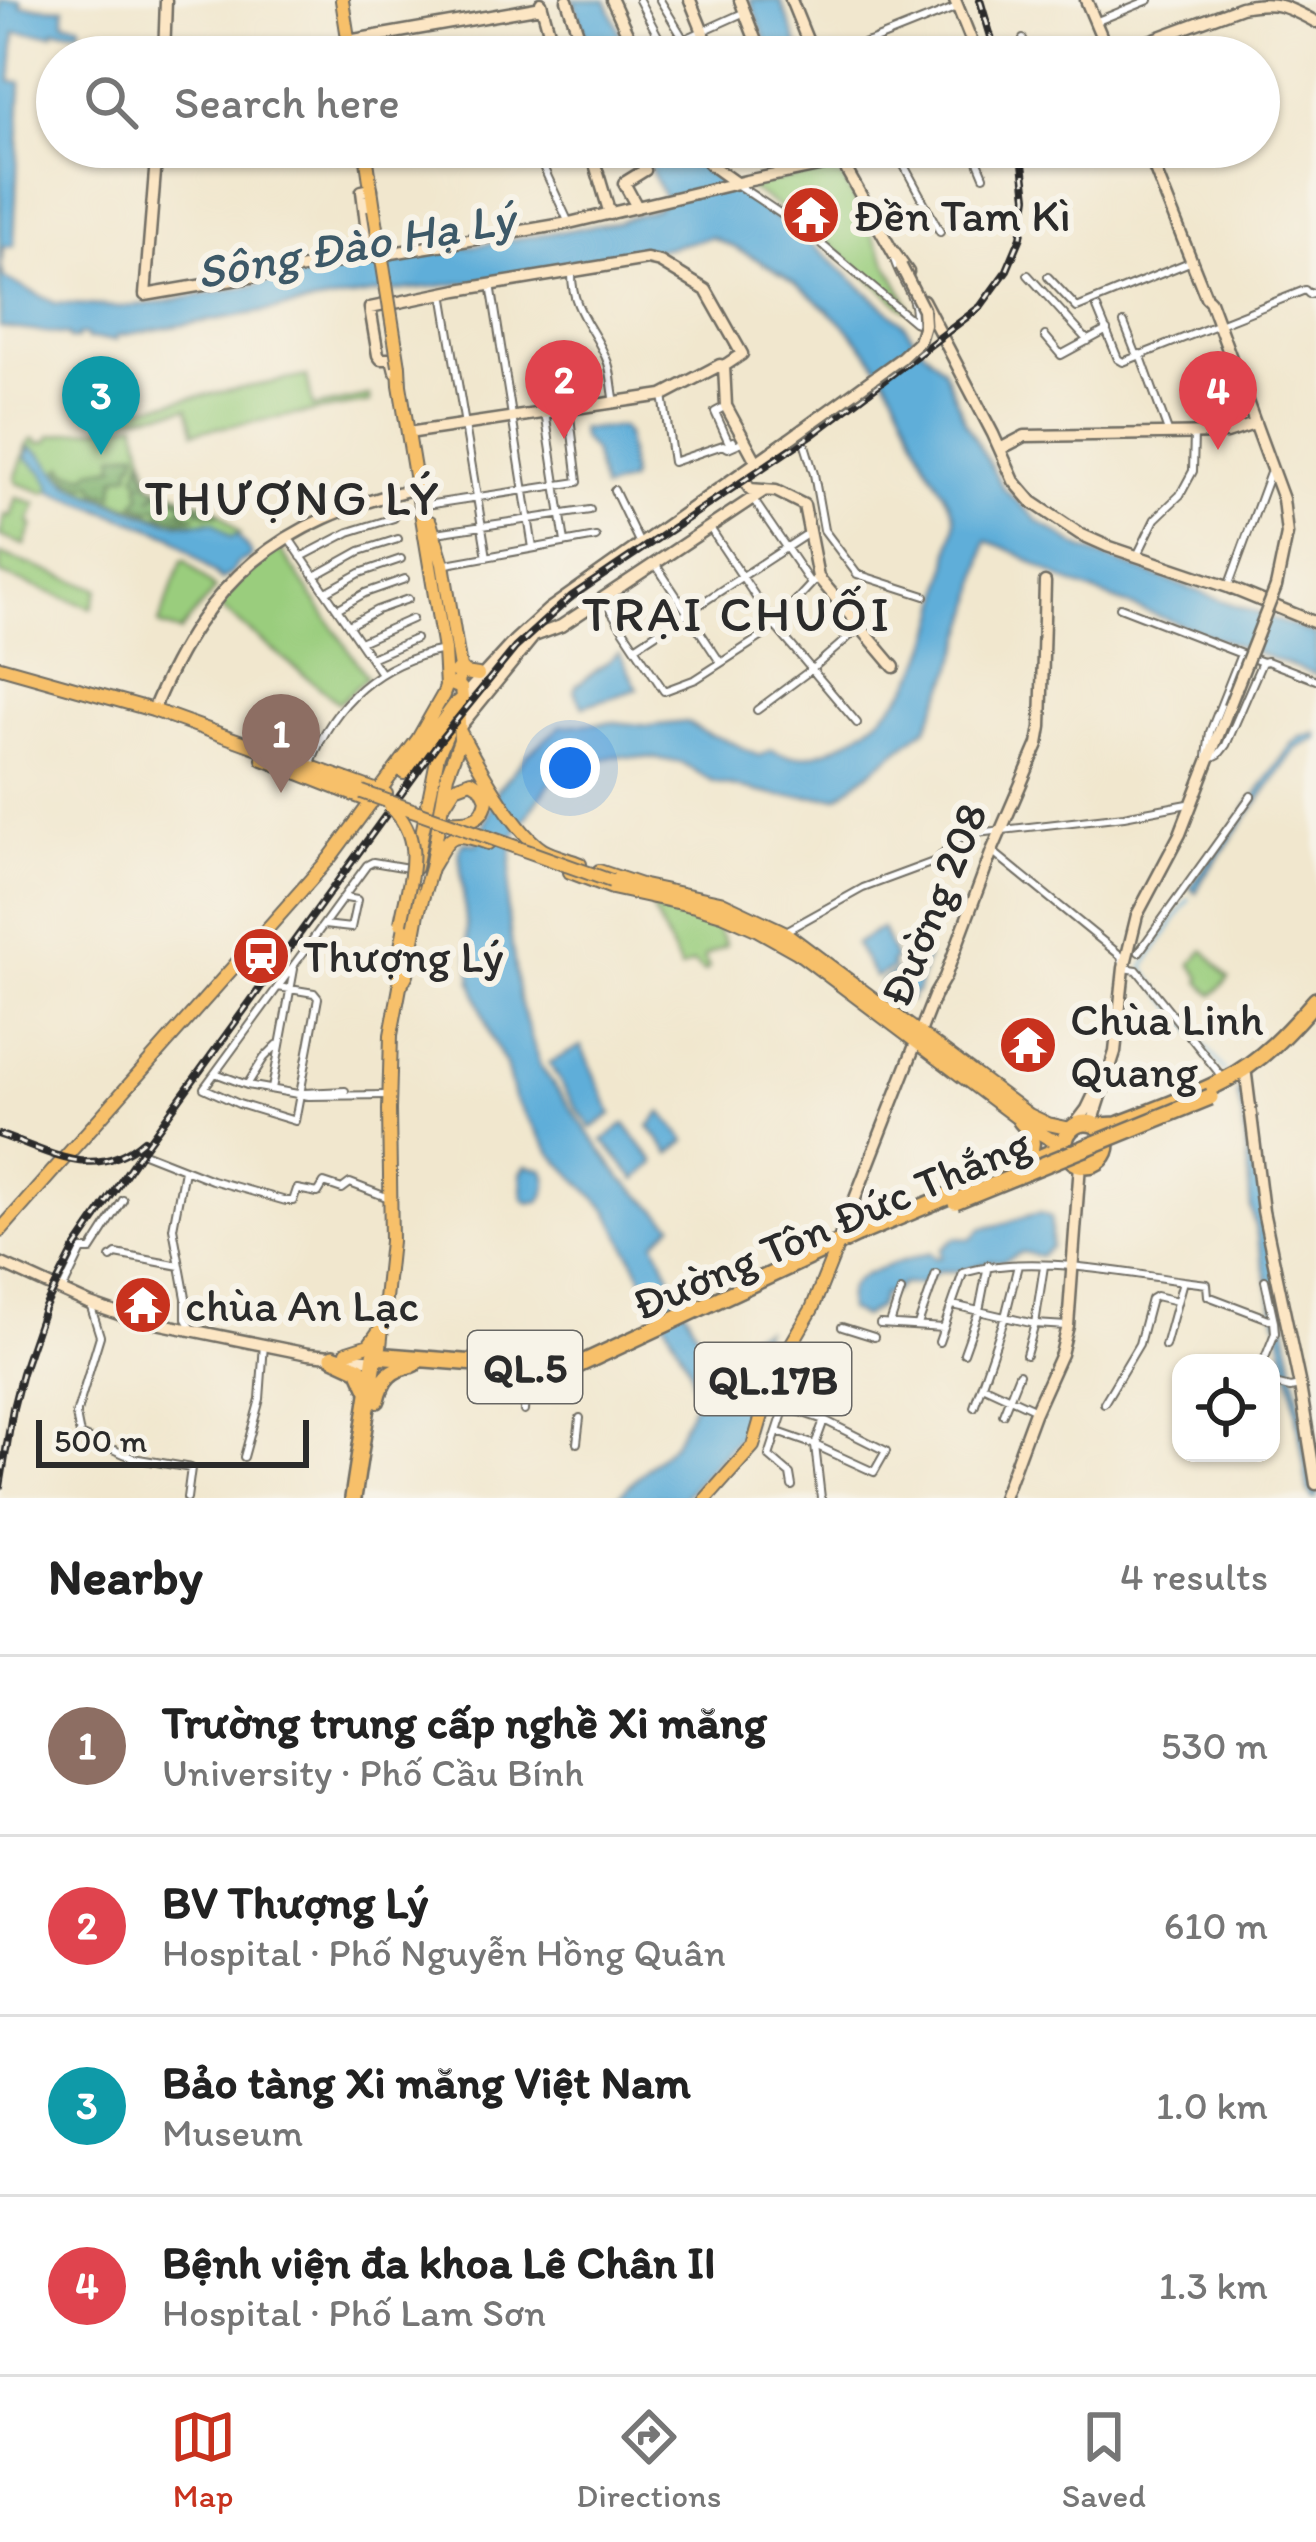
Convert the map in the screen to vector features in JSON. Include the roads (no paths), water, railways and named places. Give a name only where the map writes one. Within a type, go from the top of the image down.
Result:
[{"type":"highway","points":[[1316,1000],[1288,1032],[1227,1083],[1211,1100],[1121,1138],[1098,1162],[1071,1145],[1095,1125],[1118,1125],[1227,1083],[1246,1075],[1316,1012]]},
{"type":"highway","points":[[932,1207],[1227,1083]]},
{"type":"highway","points":[[1014,1111],[1030,1132],[1032,1143],[1019,1165]]},
{"type":"highway","points":[[1095,1125],[1106,1137],[1107,1148]]},
{"type":"highway","name":"Đường Tôn Đức Thắng","points":[[379,1356],[527,1372],[580,1372],[836,1248],[1071,1145]]},
{"type":"highway","name":"Đường Tôn Đức Thắng","points":[[932,1207],[952,1207],[1050,1166],[1071,1145]]},
{"type":"highway","name":"Đường Tôn Đức Thắng","points":[[689,1317],[836,1248]]},
{"type":"highway","name":"Đường Tôn Đức Thắng","points":[[410,1361],[566,1368],[667,1328]]},
{"type":"highway","points":[[340,1354],[363,1374],[369,1420]]},
{"type":"highway","points":[[357,1498],[379,1356]]},
{"type":"highway","points":[[369,1420],[383,1381],[410,1361]]},
{"type":"main road","points":[[165,36],[166,0]]},
{"type":"main road","points":[[342,0],[347,36]]},
{"type":"main road","points":[[566,0],[579,36]]},
{"type":"main road","points":[[612,0],[630,36]]},
{"type":"main road","points":[[690,0],[705,36]]},
{"type":"main road","points":[[791,0],[807,36]]},
{"type":"main road","points":[[1086,0],[1101,36]]},
{"type":"main road","points":[[1164,36],[1261,2],[1275,3],[1316,22]]},
{"type":"main road","points":[[373,36],[541,3],[550,36]]},
{"type":"main road","points":[[957,3],[970,36]]},
{"type":"main road","points":[[742,6],[754,36]]},
{"type":"main road","points":[[155,168],[146,295],[568,223],[804,168]]},
{"type":"main road","points":[[368,168],[407,390],[416,488],[452,667]]},
{"type":"main road","points":[[596,168],[610,214]]},
{"type":"main road","points":[[643,205],[624,183],[644,168]]},
{"type":"main road","points":[[714,168],[732,184]]},
{"type":"main road","points":[[782,168],[782,172]]},
{"type":"main road","points":[[0,1232],[328,860],[368,794],[397,775],[454,694],[549,609],[742,480],[757,463],[919,341],[923,309],[847,168]]},
{"type":"main road","name":"Đường Tôn Đức Thắng","points":[[1071,1145],[1106,1066],[1123,962],[1137,915],[1173,852],[1193,803],[1276,587],[1287,534],[1283,499],[1272,467],[1154,168]]},
{"type":"main road","points":[[370,256],[362,191],[372,189]]},
{"type":"main road","points":[[893,251],[1014,481],[1033,502],[1080,533],[1316,623]]},
{"type":"main road","points":[[411,432],[663,394],[742,354],[706,290],[647,259],[370,308],[378,355],[392,359],[411,432],[444,650],[452,667],[465,673],[483,672]]},
{"type":"main road","points":[[724,366],[726,406],[757,463]]},
{"type":"main road","points":[[400,367],[400,386]]},
{"type":"main road","points":[[1000,449],[1025,436],[1227,433],[1254,424]]},
{"type":"main road","points":[[742,480],[751,489],[776,491],[804,505],[814,581],[894,667]]},
{"type":"main road","points":[[742,480],[753,499]]},
{"type":"main road","points":[[153,710],[205,613],[241,573],[287,537],[342,509],[416,488]]},
{"type":"main road","points":[[379,1356],[391,1199],[392,1035],[407,974],[441,771],[456,754],[460,730],[534,637],[562,626],[765,490]]},
{"type":"main road","points":[[428,531],[443,565],[460,730],[478,770],[541,856]]},
{"type":"main road","name":"Đường 208","points":[[836,1248],[1038,743],[1045,582]]},
{"type":"main road","points":[[0,670],[153,710],[368,794],[395,810],[411,836],[414,857],[398,943],[400,960]]},
{"type":"main road","points":[[340,843],[353,814],[351,801],[397,775],[439,728],[454,694]]},
{"type":"main road","points":[[96,697],[446,818],[611,881],[724,909],[784,932],[1050,1139],[1071,1145]]},
{"type":"main road","points":[[431,868],[441,771],[437,755],[447,738],[439,728]]},
{"type":"main road","points":[[456,754],[478,770]]},
{"type":"main road","points":[[328,860],[342,851],[368,794]]},
{"type":"main road","points":[[436,839],[446,818]]},
{"type":"main road","points":[[400,988],[397,974],[414,911],[431,868],[454,835],[541,856],[612,888],[643,890]]},
{"type":"main road","points":[[724,909],[797,952],[919,1038]]},
{"type":"main road","name":"Đường Tôn Đức Thắng","points":[[1095,1125],[1115,1052],[1123,962]]},
{"type":"main road","points":[[1246,1075],[1263,1210],[1316,1484]]},
{"type":"main road","points":[[1014,1111],[1038,1120],[1071,1145]]},
{"type":"main road","points":[[1003,1498],[1068,1326],[1073,1268],[1071,1145]]},
{"type":"main road","name":"QL.17B","points":[[706,1498],[753,1446],[774,1374],[812,1309],[836,1248]]},
{"type":"main road","name":"Đường Tôn Đức Thắng","points":[[0,1263],[90,1304],[146,1322],[272,1347],[379,1356]]},
{"type":"main road","points":[[809,1263],[820,1264],[824,1276]]},
{"type":"main road","points":[[340,1354],[369,1345],[384,1319]]},
{"type":"main road","points":[[384,1319],[386,1338],[410,1361]]},
{"type":"street","points":[[639,0],[658,36]]},
{"type":"street","points":[[660,0],[682,36]]},
{"type":"street","points":[[1095,22],[1149,0]]},
{"type":"street","points":[[883,36],[957,3]]},
{"type":"street","points":[[694,36],[742,6]]},
{"type":"street","points":[[543,168],[568,223]]},
{"type":"street","points":[[905,168],[940,232]]},
{"type":"street","points":[[981,168],[984,176]]},
{"type":"street","points":[[732,184],[798,225],[914,322],[935,325]]},
{"type":"street","points":[[893,251],[915,304],[914,322]]},
{"type":"street","points":[[1048,277],[1077,308],[1192,261]]},
{"type":"street","points":[[572,272],[583,319],[608,361],[615,402]]},
{"type":"street","points":[[1028,275],[1088,341]]},
{"type":"street","points":[[491,284],[533,548]]},
{"type":"street","points":[[1097,308],[1123,362],[1305,290],[1316,292]]},
{"type":"street","points":[[443,293],[487,556]]},
{"type":"street","points":[[1124,323],[1169,434]]},
{"type":"street","points":[[1045,336],[1061,355],[1107,330]]},
{"type":"street","points":[[533,367],[545,412],[565,542]]},
{"type":"street","points":[[663,394],[673,462],[723,445],[728,448],[743,439]]},
{"type":"street","points":[[425,505],[578,482],[569,408]]},
{"type":"street","points":[[1137,556],[1155,519],[1180,494],[1193,471],[1194,434]]},
{"type":"street","points":[[805,445],[824,530],[857,574],[925,596]]},
{"type":"street","points":[[1228,587],[1272,467]]},
{"type":"street","points":[[614,490],[640,544]]},
{"type":"street","points":[[603,599],[664,691],[696,679],[775,626],[814,581],[753,499]]},
{"type":"street","points":[[428,531],[590,510]]},
{"type":"street","points":[[302,557],[350,532],[394,518]]},
{"type":"street","points":[[710,528],[775,626],[856,723]]},
{"type":"street","points":[[635,647],[810,532]]},
{"type":"street","points":[[287,537],[380,672]]},
{"type":"street","points":[[443,565],[596,537]]},
{"type":"street","points":[[315,576],[360,551],[398,539]]},
{"type":"street","points":[[326,592],[360,573],[401,559]]},
{"type":"street","points":[[655,564],[720,662]]},
{"type":"street","points":[[337,608],[405,579]]},
{"type":"street","points":[[349,626],[408,599]]},
{"type":"street","points":[[1120,608],[1316,680]]},
{"type":"street","points":[[360,642],[412,619]]},
{"type":"street","points":[[757,710],[859,628]]},
{"type":"street","points":[[371,658],[415,639]]},
{"type":"street","points":[[311,763],[334,715],[380,672],[444,650]]},
{"type":"street","points":[[1241,654],[1210,732],[1208,759],[1226,745],[1262,662]]},
{"type":"street","points":[[1139,952],[1251,796]]},
{"type":"street","points":[[784,932],[863,888],[936,861],[960,837],[1124,816],[1191,800]]},
{"type":"street","points":[[992,851],[1137,970],[1227,1083]]},
{"type":"street","points":[[278,987],[314,993],[318,998],[295,1121],[204,1088],[294,965],[344,898],[370,862],[408,868]]},
{"type":"street","points":[[324,925],[351,928],[357,899],[344,898]]},
{"type":"street","points":[[272,1089],[294,965]]},
{"type":"street","points":[[247,1085],[280,1043]]},
{"type":"street","points":[[215,1073],[247,1085],[301,1094],[390,1090]]},
{"type":"street","points":[[141,1152],[239,1189],[290,1202],[297,1189],[318,1193],[324,1183],[342,1189],[350,1183],[391,1199]]},
{"type":"street","points":[[184,1170],[173,1228],[186,1319],[192,1329]]},
{"type":"street","points":[[62,1292],[82,1249],[91,1250],[123,1200]]},
{"type":"street","points":[[111,1258],[116,1254],[180,1266]]},
{"type":"street","points":[[964,1353],[988,1265]]},
{"type":"street","points":[[939,1342],[963,1273],[988,1265],[1073,1268],[1207,1284],[1208,1297],[1274,1321]]},
{"type":"street","points":[[974,1408],[1018,1265]]},
{"type":"street","points":[[1026,1355],[1044,1266]]},
{"type":"street","points":[[918,1325],[935,1274]]},
{"type":"street","points":[[1264,1280],[1275,1334],[1267,1354]]},
{"type":"street","points":[[1166,1346],[1183,1281]]},
{"type":"street","points":[[890,1324],[901,1291]]},
{"type":"street","points":[[1105,1403],[1139,1344],[1151,1299],[1177,1301]]},
{"type":"street","points":[[90,1304],[100,1336],[76,1415],[80,1435],[133,1458],[191,1468],[188,1498]]},
{"type":"street","points":[[952,1305],[1035,1324],[1068,1326]]},
{"type":"street","points":[[880,1324],[944,1328]]},
{"type":"street","points":[[842,1327],[874,1337]]},
{"type":"street","points":[[244,1457],[260,1399],[264,1344]]},
{"type":"street","points":[[524,1411],[527,1372]]},
{"type":"street","points":[[1003,1414],[1019,1374]]},
{"type":"street","points":[[1280,1384],[1296,1386]]},
{"type":"street","points":[[982,1385],[1036,1410]]},
{"type":"street","points":[[769,1456],[777,1431],[785,1407],[824,1420],[886,1451],[874,1472],[777,1431]]},
{"type":"street","points":[[577,1443],[580,1418]]},
{"type":"street","points":[[821,1498],[814,1445],[824,1420]]},
{"type":"street","points":[[753,1446],[790,1474],[791,1486]]},
{"type":"water","points":[[0,0],[64,8],[64,22],[80,24],[80,31],[15,32],[11,81],[21,82],[14,246],[3,247],[1,265],[4,278],[55,303],[118,307],[159,303],[617,222],[666,201],[650,168],[705,168],[796,231],[902,322],[943,368],[966,423],[1003,488],[1038,521],[1082,549],[1316,635],[1316,675],[1075,585],[986,541],[973,609],[927,727],[838,797],[779,796],[713,782],[682,763],[616,756],[582,764],[550,783],[513,837],[507,909],[519,999],[540,1066],[622,1179],[673,1224],[655,1242],[719,1375],[732,1375],[743,1336],[764,1329],[747,1428],[683,1498],[616,1498],[674,1443],[695,1401],[690,1369],[608,1211],[552,1154],[514,1098],[506,1065],[472,982],[459,850],[463,842],[477,844],[498,789],[561,726],[687,722],[759,756],[772,750],[808,756],[848,740],[899,698],[927,652],[938,617],[955,517],[891,386],[856,338],[813,297],[764,263],[711,237],[594,263],[377,293],[116,336],[116,340],[87,339],[86,335],[69,339],[68,335],[0,327]]},
{"type":"water","points":[[573,0],[606,0],[621,36],[585,36]]},
{"type":"water","points":[[750,0],[780,0],[795,36],[764,36]]},
{"type":"water","points":[[621,427],[626,433],[631,477],[603,490],[593,451],[580,429]]},
{"type":"water","points":[[30,447],[80,489],[169,521],[214,522],[231,538],[237,535],[251,557],[237,563],[222,580],[172,536],[50,491],[43,472],[26,458]]},
{"type":"water","points":[[619,653],[638,689],[583,706],[576,686]]},
{"type":"water","points":[[1316,733],[1316,739],[1296,749],[1196,893],[1190,888],[1292,744]]},
{"type":"water","points":[[882,928],[895,959],[893,968],[875,977],[855,944]]},
{"type":"water","points":[[921,951],[927,956],[911,1000],[881,988],[881,981],[904,969],[901,961]]},
{"type":"water","points":[[581,1046],[612,1114],[592,1128],[549,1063]]},
{"type":"water","points":[[1243,1089],[1316,1498],[1308,1491],[1293,1390],[1251,1210],[1237,1092]]},
{"type":"water","points":[[662,1112],[686,1141],[670,1154],[649,1126]]},
{"type":"water","points":[[625,1124],[655,1163],[636,1180],[603,1140]]},
{"type":"water","points":[[526,1166],[545,1173],[547,1185],[541,1201],[523,1199],[521,1173]]},
{"type":"water","points":[[1040,1213],[1051,1217],[1051,1247],[1040,1256],[1022,1252],[960,1271],[938,1271],[922,1284],[902,1284],[883,1294],[878,1307],[863,1317],[848,1310],[850,1288],[869,1273],[930,1253],[941,1257],[941,1249],[955,1238],[971,1239],[982,1228]]},
{"type":"waterway","points":[[1189,899],[1144,966],[1225,1071]]},
{"type":"tunnel","points":[[442,771],[454,678]]},
{"type":"railway","points":[[980,0],[991,36]]},
{"type":"railway","points":[[0,1487],[22,1373],[44,1309],[74,1250],[441,739],[515,648],[572,596],[813,434],[980,307],[1007,270],[1021,237],[1027,197],[1024,168]]},
{"type":"railway","points":[[0,1135],[91,1162],[126,1153],[144,1140]]},
{"type":"place","name":"Đền Tam Kì","points":[[811,215]]},
{"type":"place","name":"BV Thượng Lý","points":[[564,439]]},
{"type":"place","name":"Bệnh viện đa khoa Lê Chân II","points":[[1218,450]]},
{"type":"place","name":"Bảo tàng Xi măng Việt Nam","points":[[101,455]]},
{"type":"place","name":"Trường trung cấp nghề Xi măng","points":[[281,793]]},
{"type":"place","name":"Thượng Lý","points":[[261,956]]},
{"type":"place","name":"Chùa Linh Quang","points":[[1028,1045]]},
{"type":"place","name":"chùa An Lạc","points":[[143,1305]]},
{"type":"district","name":"THƯỢNG LÝ","points":[[293,497]]},
{"type":"district","name":"TRẠI CHUỐI","points":[[737,613]]},
{"type":"water label","name":"Sông Đào Hạ Lý","points":[[355,244]]}]
